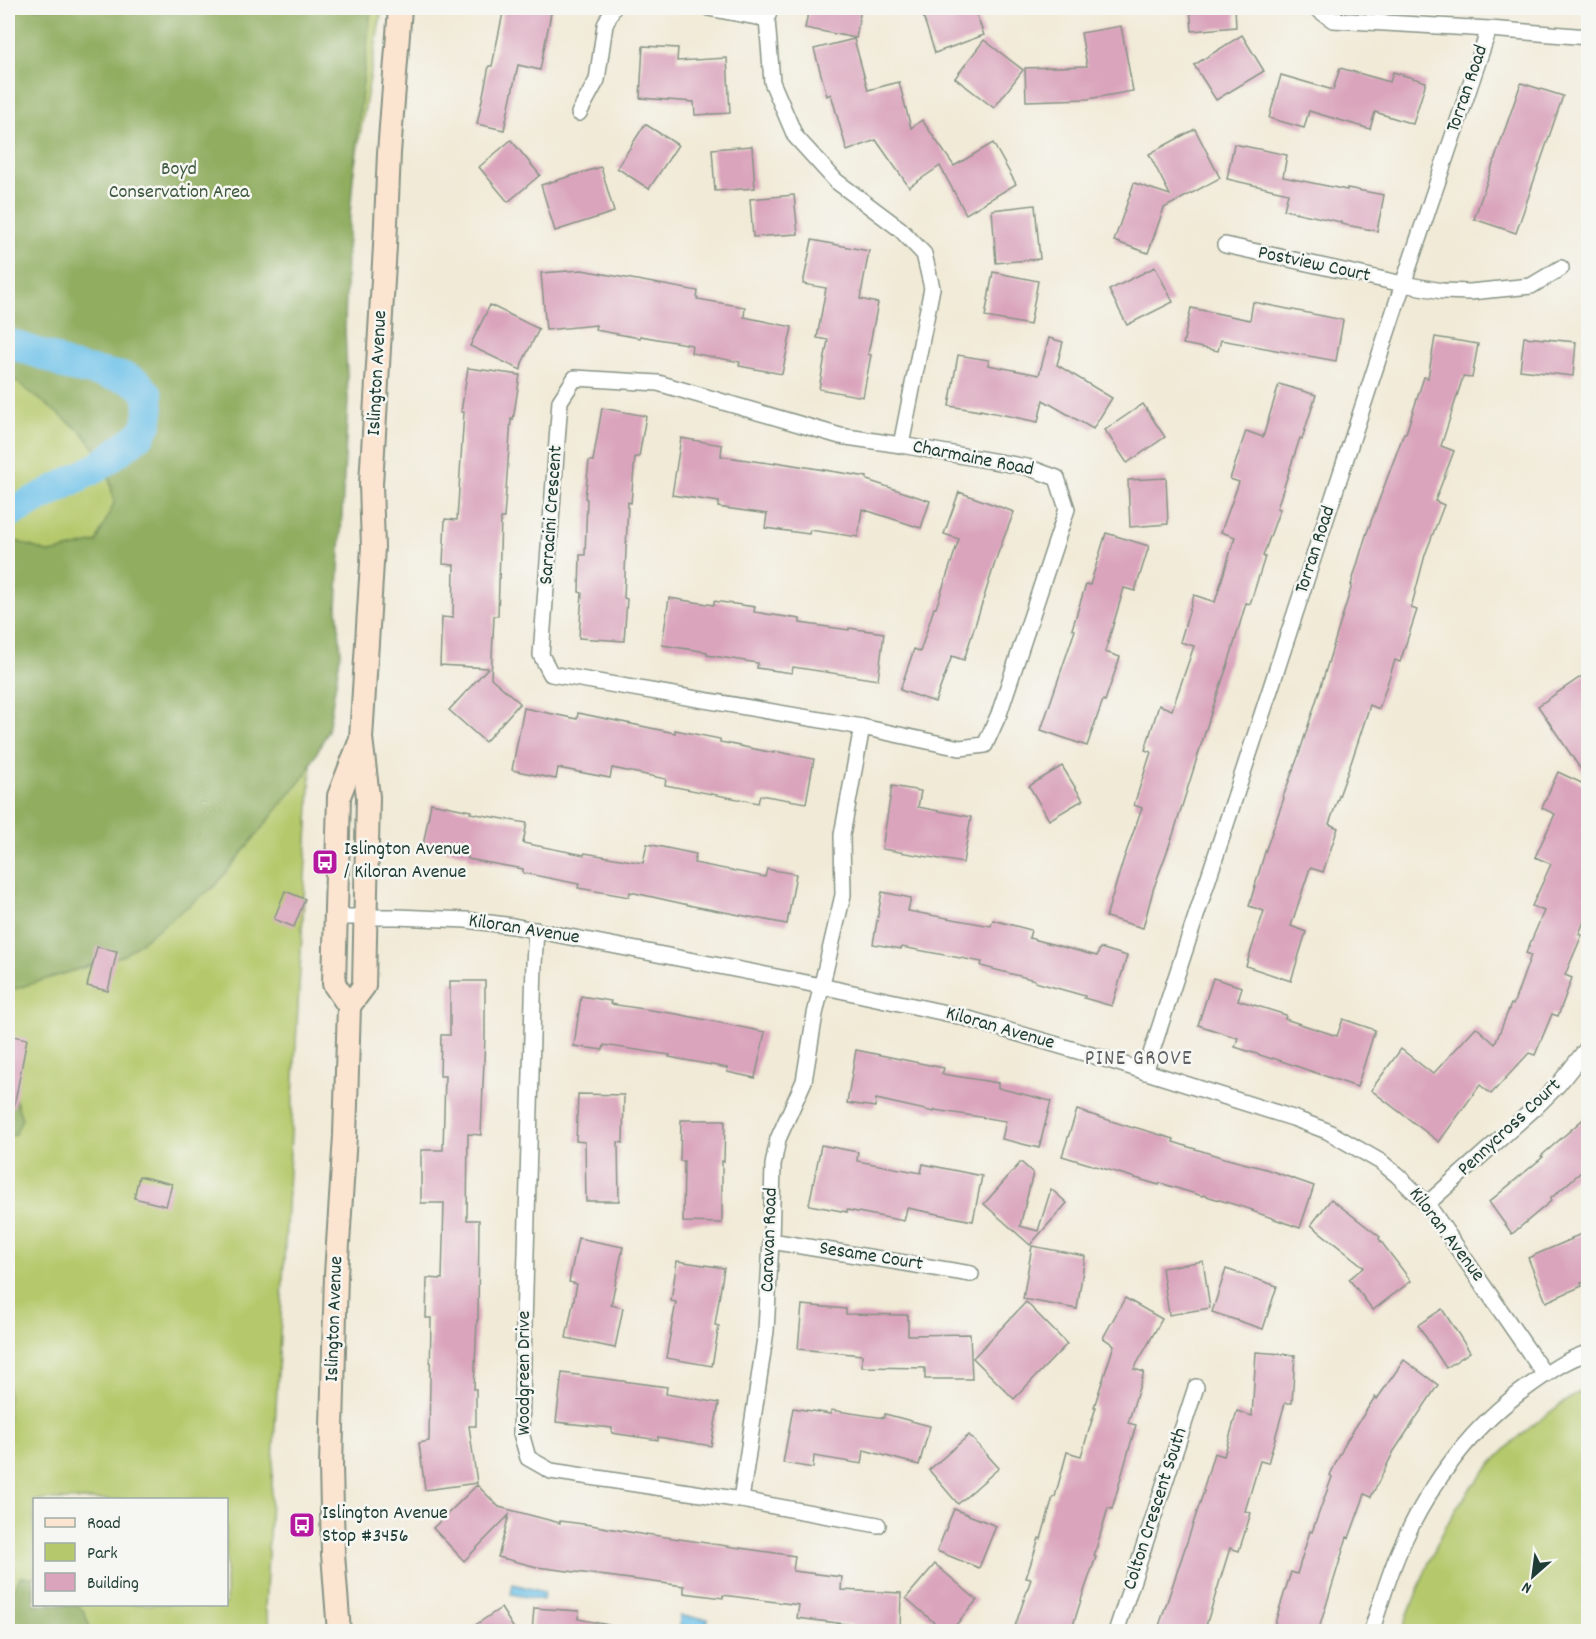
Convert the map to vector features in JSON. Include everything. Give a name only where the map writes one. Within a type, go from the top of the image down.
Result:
[{"type":"main road","name":"Islington Avenue","points":[[348,1006],[364,986],[368,797],[362,738],[373,547],[371,484],[389,153],[400,8]]},
{"type":"main road","name":"Islington Avenue","points":[[339,1632],[333,1554],[331,1455],[336,1286],[345,1136],[348,1006],[334,984],[339,796],[362,738]]},
{"type":"street","points":[[579,113],[597,80],[605,26],[613,8]]},
{"type":"street","points":[[708,8],[768,13]]},
{"type":"street","points":[[1316,8],[1333,20],[1588,37]]},
{"type":"street","name":"Charmaine Road","points":[[768,13],[772,82],[795,136],[836,181],[900,229],[924,254],[932,288],[901,445],[1027,467],[1057,478],[1066,509],[999,714],[985,745],[960,748],[862,727]]},
{"type":"street","name":"Torran Road","points":[[1145,1072],[1489,29]]},
{"type":"street","name":"Postview Court","points":[[1225,245],[1403,285],[1442,291],[1470,292],[1531,286],[1561,268]]},
{"type":"street","name":"Sarracini Crescent","points":[[862,727],[551,674],[541,655],[560,400],[575,378],[658,383],[840,436],[901,445]]},
{"type":"street","points":[[821,986],[843,894],[842,835],[862,727]]},
{"type":"street","name":"Kiloran Avenue","points":[[336,917],[466,920],[536,930],[821,986],[955,1015],[1293,1118],[1327,1131],[1381,1162],[1427,1204],[1545,1375]]},
{"type":"street","name":"Woodgreen Drive","points":[[536,930],[521,1433],[528,1458],[550,1471],[741,1500],[878,1525]]},
{"type":"street","name":"Caravan Road","points":[[741,1500],[766,1331],[773,1165],[778,1139],[804,1081],[821,986]]},
{"type":"street","name":"Pennycross Court","points":[[1427,1204],[1545,1099],[1588,1047]]},
{"type":"street","name":"Sesame Court","points":[[771,1241],[971,1274]]},
{"type":"street","points":[[1371,1632],[1401,1547],[1430,1493],[1450,1463],[1499,1409],[1545,1375],[1575,1357],[1588,1353]]},
{"type":"street","name":"Colton Crescent South","points":[[1116,1632],[1196,1387]]},
{"type":"green space","name":"Boyd Conservation Area","points":[[8,8],[382,8],[339,257],[265,1609],[272,1631],[8,1632]]},
{"type":"green space","points":[[8,8],[371,8],[347,249],[345,328],[348,400],[337,608],[341,651],[328,731],[305,775],[216,885],[124,955],[8,991],[8,538],[50,553],[96,542],[114,503],[107,464],[83,433],[8,375]]},
{"type":"green space","points":[[8,1089],[14,1095],[22,1119],[15,1135],[8,1137]]},
{"type":"green space","points":[[1588,1387],[1588,1631],[1402,1631],[1440,1538],[1460,1502],[1472,1486],[1514,1441],[1546,1415]]},
{"type":"green space","points":[[20,1577],[33,1577],[33,1606],[77,1606],[84,1611],[91,1631],[8,1631],[8,1601]]},
{"type":"water","points":[[513,1584],[544,1592],[543,1600],[511,1594]]},
{"type":"water","points":[[680,1616],[708,1619],[706,1631],[680,1630]]},
{"type":"building","points":[[504,8],[552,8],[540,70],[518,65],[504,130],[477,124]]},
{"type":"building","points":[[809,8],[861,8],[856,38],[805,28]]},
{"type":"building","points":[[938,8],[974,8],[984,35],[935,53],[922,13]]},
{"type":"building","points":[[1190,8],[1235,8],[1236,27],[1192,31]]},
{"type":"building","points":[[1121,26],[1133,91],[1088,99],[1026,101],[1025,68],[1087,66],[1081,33]]},
{"type":"building","points":[[1242,35],[1264,71],[1216,100],[1194,65]]},
{"type":"building","points":[[854,39],[868,90],[899,82],[911,128],[922,120],[954,166],[993,143],[1016,184],[966,214],[940,166],[909,187],[876,140],[847,151],[831,94],[827,96],[814,49]]},
{"type":"building","points":[[984,40],[1023,70],[994,108],[955,78]]},
{"type":"building","points":[[643,46],[678,48],[677,61],[727,58],[730,113],[695,115],[694,102],[640,98]]},
{"type":"building","points":[[1340,68],[1390,82],[1393,72],[1426,82],[1413,124],[1375,112],[1370,129],[1309,111],[1304,128],[1269,118],[1281,75],[1333,90]]},
{"type":"building","points":[[1521,83],[1563,96],[1516,233],[1474,219]]},
{"type":"building","points":[[645,124],[678,145],[649,189],[617,168]]},
{"type":"building","points":[[1195,129],[1220,178],[1164,208],[1148,253],[1114,241],[1134,183],[1170,195],[1149,154]]},
{"type":"building","points":[[511,140],[540,175],[508,202],[479,167]]},
{"type":"building","points":[[1234,144],[1287,155],[1283,177],[1384,195],[1377,231],[1284,210],[1288,193],[1227,179]]},
{"type":"building","points":[[752,146],[755,188],[715,191],[712,149]]},
{"type":"building","points":[[601,167],[614,212],[555,231],[541,185]]},
{"type":"building","points":[[794,195],[798,234],[753,237],[750,199]]},
{"type":"building","points":[[1035,205],[1040,259],[996,263],[992,210]]},
{"type":"building","points":[[812,240],[869,251],[860,299],[878,303],[868,354],[871,355],[863,397],[819,389],[828,340],[817,338],[826,288],[803,284]]},
{"type":"building","points":[[1155,267],[1173,302],[1127,325],[1109,290]]},
{"type":"building","points":[[582,270],[698,291],[697,299],[745,307],[744,317],[792,327],[782,374],[739,366],[740,362],[691,353],[692,345],[595,330],[596,325],[546,330],[541,273]]},
{"type":"building","points":[[993,272],[1038,281],[1030,325],[985,317]]},
{"type":"building","points":[[1253,302],[1343,320],[1336,361],[1221,340],[1218,351],[1183,344],[1191,308],[1250,320]]},
{"type":"building","points":[[490,305],[539,329],[522,363],[521,370],[470,346]]},
{"type":"building","points":[[1435,337],[1478,344],[1472,378],[1463,377],[1441,446],[1454,451],[1435,501],[1444,505],[1425,555],[1411,608],[1417,610],[1400,662],[1395,660],[1379,709],[1370,705],[1329,824],[1338,828],[1323,872],[1310,868],[1291,926],[1306,932],[1291,981],[1246,966],[1264,911],[1249,906],[1320,689],[1366,535],[1404,433],[1406,433],[1424,377],[1428,378]]},
{"type":"building","points":[[1524,337],[1576,342],[1573,376],[1520,370]]},
{"type":"building","points":[[1049,338],[1063,342],[1057,365],[1112,398],[1093,429],[1043,400],[1038,422],[949,406],[958,355],[989,360],[988,365],[1039,375]]},
{"type":"building","points":[[468,368],[520,375],[513,420],[511,419],[504,518],[501,518],[498,616],[494,616],[491,678],[520,703],[485,742],[449,710],[488,668],[440,665],[442,617],[453,618],[454,565],[443,564],[445,519],[457,520],[464,412],[461,412]]},
{"type":"building","points":[[1279,384],[1316,395],[1277,508],[1280,509],[1263,556],[1265,557],[1250,604],[1246,603],[1173,835],[1153,890],[1143,928],[1106,917],[1142,808],[1134,805],[1151,752],[1145,750],[1159,705],[1172,710],[1194,646],[1180,642],[1194,595],[1215,602],[1235,537],[1221,532],[1239,482],[1230,479],[1246,431],[1263,437]]},
{"type":"building","points":[[1143,404],[1165,437],[1127,463],[1105,430]]},
{"type":"building","points":[[602,408],[646,416],[639,457],[635,457],[631,503],[628,502],[624,641],[579,638],[582,593],[579,592],[580,555],[585,555],[587,499],[585,498],[589,461],[593,461]]},
{"type":"building","points":[[681,438],[722,445],[721,456],[867,477],[867,480],[930,501],[921,528],[862,509],[858,537],[810,530],[809,534],[765,528],[767,514],[718,507],[719,502],[672,495]]},
{"type":"building","points":[[1166,478],[1168,524],[1130,527],[1128,480]]},
{"type":"building","points":[[959,492],[1014,512],[998,553],[964,660],[952,656],[935,702],[900,690],[914,649],[920,652],[959,539],[944,534]]},
{"type":"building","points":[[1106,533],[1149,546],[1135,591],[1124,588],[1105,652],[1120,657],[1087,746],[1041,730],[1075,630],[1072,629],[1086,584],[1090,585]]},
{"type":"building","points":[[669,598],[714,605],[714,601],[755,607],[754,612],[800,619],[800,623],[884,633],[878,680],[793,667],[792,673],[757,668],[758,663],[662,645]]},
{"type":"building","points":[[1588,672],[1588,780],[1538,706]]},
{"type":"building","points":[[524,708],[577,719],[578,713],[675,733],[675,730],[720,739],[720,742],[814,759],[806,803],[760,795],[758,803],[665,785],[666,779],[612,768],[610,778],[558,768],[556,779],[512,770]]},
{"type":"building","points":[[1062,766],[1083,800],[1049,820],[1029,786]]},
{"type":"building","points":[[1558,772],[1588,786],[1588,821],[1582,834],[1588,837],[1588,911],[1579,934],[1582,935],[1565,975],[1572,978],[1558,1016],[1552,1014],[1535,1055],[1529,1053],[1491,1094],[1480,1085],[1439,1142],[1371,1090],[1401,1049],[1433,1074],[1476,1027],[1495,1044],[1511,1004],[1513,1005],[1531,955],[1526,953],[1544,911],[1532,906],[1551,864],[1535,857],[1555,814],[1542,808]]},
{"type":"building","points":[[892,786],[921,791],[918,807],[971,817],[963,863],[882,849]]},
{"type":"building","points":[[431,803],[471,811],[470,813],[527,823],[523,843],[584,855],[585,853],[643,863],[647,844],[696,854],[694,863],[765,877],[767,869],[796,874],[787,924],[630,892],[629,897],[578,888],[579,884],[523,873],[523,869],[468,859],[468,855],[423,846]]},
{"type":"building","points":[[285,891],[305,899],[294,927],[274,919]]},
{"type":"building","points":[[882,892],[911,898],[908,911],[991,926],[993,920],[1031,930],[1029,938],[1097,956],[1100,948],[1127,956],[1112,1006],[1035,982],[1035,980],[981,966],[982,962],[873,944]]},
{"type":"building","points":[[97,947],[117,951],[108,991],[87,986]]},
{"type":"building","points":[[1213,978],[1242,987],[1238,1000],[1286,1015],[1285,1019],[1337,1036],[1343,1019],[1375,1030],[1357,1087],[1235,1047],[1238,1038],[1198,1025]]},
{"type":"building","points":[[450,981],[485,981],[481,1135],[468,1134],[467,1220],[479,1220],[478,1320],[474,1389],[476,1389],[476,1426],[469,1426],[477,1483],[425,1490],[419,1443],[429,1441],[431,1318],[426,1318],[427,1278],[442,1279],[444,1203],[421,1203],[421,1150],[443,1150],[445,1076],[440,1076],[441,1035],[450,1035]]},
{"type":"building","points":[[581,996],[611,1001],[610,1004],[677,1014],[765,1032],[755,1078],[727,1072],[728,1068],[669,1057],[670,1055],[604,1045],[603,1050],[574,1046]]},
{"type":"building","points":[[8,1035],[27,1039],[14,1107],[8,1107]]},
{"type":"building","points":[[856,1050],[944,1068],[942,1074],[998,1083],[998,1088],[1051,1101],[1039,1148],[1002,1139],[1006,1121],[935,1110],[934,1112],[876,1099],[875,1107],[847,1103]]},
{"type":"building","points":[[578,1094],[624,1095],[623,1143],[618,1142],[619,1201],[586,1201],[585,1142],[576,1141]]},
{"type":"building","points":[[1077,1110],[1174,1139],[1173,1142],[1266,1169],[1314,1186],[1300,1228],[1253,1210],[1062,1156]]},
{"type":"building","points":[[1588,1115],[1588,1166],[1512,1234],[1489,1202],[1543,1157],[1541,1156]]},
{"type":"building","points":[[681,1120],[725,1120],[724,1162],[722,1161],[722,1223],[683,1222],[684,1161],[680,1161]]},
{"type":"building","points":[[821,1145],[858,1152],[857,1161],[921,1173],[923,1164],[982,1176],[973,1221],[907,1208],[904,1221],[809,1205]]},
{"type":"building","points":[[1021,1162],[1033,1173],[1020,1226],[1038,1231],[1051,1189],[1067,1203],[1030,1245],[984,1204]]},
{"type":"building","points":[[139,1176],[172,1184],[166,1206],[134,1198]]},
{"type":"building","points":[[1331,1199],[1380,1237],[1379,1239],[1411,1281],[1373,1310],[1349,1279],[1364,1267],[1311,1225]]},
{"type":"building","points":[[1588,1232],[1588,1281],[1546,1302],[1528,1258]]},
{"type":"building","points":[[578,1238],[623,1247],[611,1305],[623,1308],[615,1348],[566,1338],[577,1284],[569,1282]]},
{"type":"building","points":[[1032,1246],[1085,1256],[1077,1309],[1023,1299]]},
{"type":"building","points":[[677,1261],[724,1268],[715,1325],[719,1326],[712,1366],[666,1358],[676,1302],[671,1301]]},
{"type":"building","points":[[1203,1261],[1210,1308],[1169,1315],[1162,1268]]},
{"type":"building","points":[[1226,1269],[1277,1286],[1263,1329],[1212,1312]]},
{"type":"building","points":[[1125,1298],[1162,1319],[1134,1369],[1144,1372],[1128,1423],[1136,1425],[1112,1509],[1108,1508],[1094,1556],[1096,1557],[1071,1632],[1013,1632],[1031,1579],[1026,1578],[1039,1538],[1041,1539],[1053,1497],[1055,1497],[1067,1452],[1081,1456],[1114,1345],[1103,1338]]},
{"type":"building","points":[[1026,1302],[1067,1344],[1014,1399],[973,1358]]},
{"type":"building","points":[[802,1305],[846,1309],[846,1314],[908,1315],[908,1335],[970,1334],[972,1379],[925,1379],[925,1368],[862,1367],[862,1355],[798,1349]]},
{"type":"building","points":[[1442,1309],[1470,1352],[1446,1368],[1418,1325]]},
{"type":"building","points":[[1256,1352],[1295,1355],[1292,1403],[1285,1403],[1268,1463],[1260,1461],[1245,1511],[1251,1513],[1239,1551],[1230,1548],[1204,1632],[1157,1632],[1204,1491],[1214,1453],[1224,1456],[1237,1411],[1252,1416]]},
{"type":"building","points":[[1404,1360],[1438,1385],[1394,1451],[1371,1497],[1365,1494],[1349,1538],[1347,1537],[1318,1632],[1272,1632],[1291,1572],[1297,1574],[1310,1531],[1312,1532],[1332,1477],[1330,1475],[1347,1440],[1375,1397],[1377,1399]]},
{"type":"building","points":[[562,1373],[667,1387],[666,1394],[719,1403],[711,1446],[658,1437],[658,1440],[612,1433],[612,1428],[556,1422]]},
{"type":"building","points":[[793,1408],[831,1414],[831,1410],[884,1418],[885,1414],[930,1426],[919,1465],[864,1450],[862,1464],[814,1456],[813,1468],[783,1463]]},
{"type":"building","points":[[969,1435],[999,1468],[958,1504],[929,1470]]},
{"type":"building","points":[[477,1485],[499,1507],[560,1523],[560,1521],[591,1525],[795,1556],[793,1571],[842,1577],[841,1590],[901,1593],[900,1632],[853,1632],[853,1625],[797,1618],[799,1605],[723,1595],[723,1598],[684,1593],[684,1586],[537,1567],[498,1557],[509,1515],[464,1561],[433,1528]]},
{"type":"building","points":[[954,1509],[996,1526],[979,1568],[937,1551]]},
{"type":"building","points":[[935,1564],[977,1600],[950,1632],[945,1632],[906,1598]]},
{"type":"building","points":[[501,1608],[516,1632],[465,1632]]},
{"type":"building","points":[[534,1608],[579,1611],[578,1619],[609,1625],[608,1632],[532,1632]]},
{"type":"waterway","points":[[8,343],[52,358],[67,366],[127,378],[139,384],[148,395],[149,413],[147,424],[141,434],[98,467],[8,514]]},
{"type":"place","name":"Islington Avenue / Kiloran Avenue","points":[[325,862]]},
{"type":"place","name":"Islington Avenue Stop #3456","points":[[302,1525]]},
{"type":"district","name":"PINE GROVE","points":[[1139,1060]]}]
